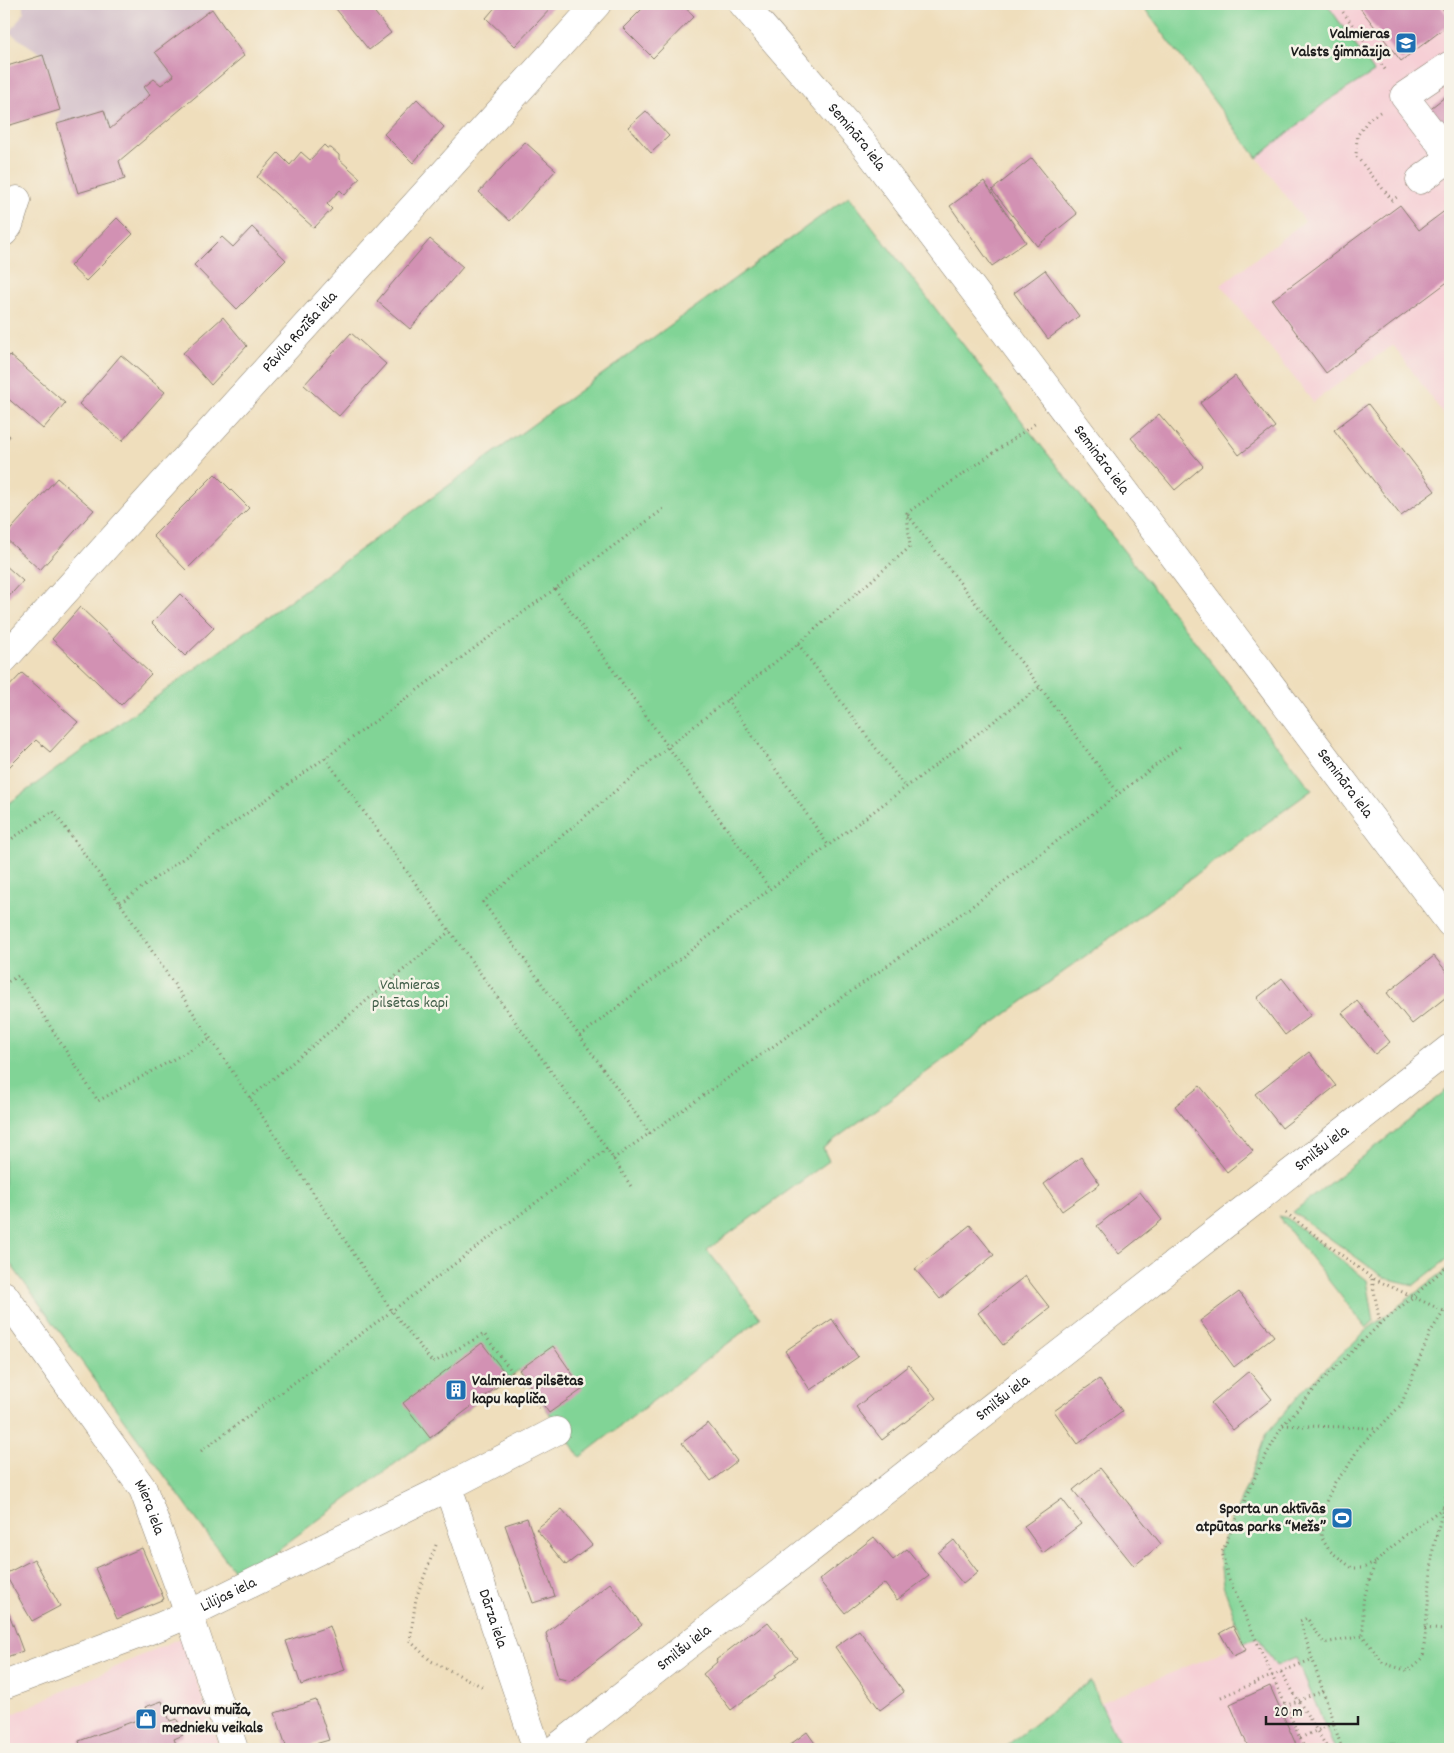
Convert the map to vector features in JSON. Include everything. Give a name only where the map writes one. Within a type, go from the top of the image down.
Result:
[{"type":"street","name":"Pāvila Rozīša iela","points":[[4,659],[597,4]]},
{"type":"street","name":"Semināra iela","points":[[743,4],[862,142],[1450,923]]},
{"type":"street","points":[[1420,180],[1450,157],[1404,96],[1450,65]]},
{"type":"street","points":[[4,232],[9,225],[17,200]]},
{"type":"street","name":"Smilšu iela","points":[[555,1749],[1450,1048]]},
{"type":"street","name":"Miera iela","points":[[4,1295],[143,1489],[189,1614],[234,1749]]},
{"type":"street","name":"Lilijas iela","points":[[4,1685],[189,1614],[448,1487],[556,1431]]},
{"type":"street","name":"Dārza iela","points":[[448,1487],[537,1749]]},
{"type":"path","points":[[1336,4],[1404,96],[1369,119],[1357,136],[1356,156],[1392,200],[1420,180]]},
{"type":"path","points":[[907,513],[1060,405]]},
{"type":"path","points":[[120,903],[326,758],[665,508]]},
{"type":"path","points":[[650,1134],[483,902],[669,746],[798,644],[910,547],[907,513]]},
{"type":"path","points":[[907,513],[1040,686],[1119,794]]},
{"type":"path","points":[[555,589],[770,888]]},
{"type":"path","points":[[798,644],[906,787]]},
{"type":"path","points":[[580,1036],[770,888],[1040,686]]},
{"type":"path","points":[[727,699],[828,845]]},
{"type":"path","points":[[613,1159],[975,904],[1182,744]]},
{"type":"path","points":[[326,758],[607,1148],[632,1188]]},
{"type":"path","points":[[4,844],[53,811],[120,903],[392,1311],[433,1362],[484,1334],[556,1431]]},
{"type":"path","points":[[250,1098],[450,931]]},
{"type":"path","points":[[4,984],[18,976],[98,1101],[210,1039]]},
{"type":"path","points":[[201,1451],[392,1311],[607,1148]]},
{"type":"path","points":[[1281,1209],[1372,1278],[1444,1311]]},
{"type":"path","points":[[1305,1749],[1228,1577],[1222,1552],[1260,1466],[1283,1425],[1321,1382],[1380,1324],[1450,1264]]},
{"type":"path","points":[[1372,1278],[1380,1324]]},
{"type":"path","points":[[1443,1508],[1404,1536],[1375,1563],[1363,1568],[1352,1568],[1329,1550],[1321,1537],[1324,1504],[1335,1482],[1347,1468],[1358,1447],[1401,1405],[1430,1333],[1444,1311],[1450,1309]]},
{"type":"path","points":[[1283,1425],[1378,1429]]},
{"type":"path","points":[[1375,1563],[1363,1600],[1363,1636],[1384,1664],[1408,1671],[1423,1658],[1424,1628],[1433,1550],[1450,1479]]},
{"type":"path","points":[[437,1542],[416,1598],[410,1641],[431,1660],[489,1690]]},
{"type":"path","points":[[1342,1749],[1300,1620],[1307,1618],[1324,1643],[1363,1636]]},
{"type":"path","points":[[1424,1628],[1442,1630]]},
{"type":"path","points":[[1221,1697],[1312,1659]]},
{"type":"path","points":[[1281,1672],[1328,1749]]},
{"type":"path","points":[[1285,1706],[1323,1690]]},
{"type":"path","points":[[1300,1738],[1334,1724]]},
{"type":"shaded area","points":[[22,4],[215,4],[212,9],[244,56],[119,161],[125,179],[78,193],[57,124],[60,110],[43,55],[10,33],[24,12]]},
{"type":"shaded area","points":[[1141,4],[1450,4],[1450,423],[1393,345],[1313,402],[1221,285],[1305,221]]},
{"type":"shaded area","points":[[1283,1626],[1335,1749],[1122,1749],[1100,1703]]},
{"type":"shaded area","points":[[182,1637],[220,1749],[4,1749],[4,1718]]},
{"type":"green space","points":[[1141,4],[1327,4],[1374,72],[1326,102],[1257,158]]},
{"type":"green space","name":"Valmieras pilsētas kapi","points":[[849,196],[1028,429],[1312,790],[823,1148],[829,1161],[707,1250],[761,1318],[580,1457],[519,1370],[430,1438],[239,1578],[4,1255],[4,807]]},
{"type":"green space","points":[[1450,1088],[1450,1257],[1414,1285],[1385,1278],[1293,1212]]},
{"type":"green space","points":[[1278,1216],[1287,1218],[1367,1280],[1374,1321],[1366,1328]]},
{"type":"green space","name":"Sporta un aktīvās atpūtas parks “Mežs”","points":[[1450,1267],[1450,1749],[1335,1749],[1296,1658],[1276,1666],[1258,1637],[1244,1643],[1223,1585],[1219,1551],[1266,1434],[1306,1387],[1368,1329]]},
{"type":"green space","points":[[1090,1681],[1122,1749],[1002,1749]]},
{"type":"building","points":[[332,4],[368,4],[391,33],[369,50]]},
{"type":"building","points":[[498,4],[555,4],[515,46],[486,18]]},
{"type":"building","points":[[647,4],[681,4],[694,16],[653,58],[623,28]]},
{"type":"building","name":"Valmieras Valsts ģimnāzija","points":[[1357,4],[1439,4],[1450,19],[1450,24],[1401,61]]},
{"type":"building","points":[[212,9],[244,56],[119,161],[125,179],[78,193],[57,124],[104,110],[110,129],[150,95],[144,87],[154,79],[161,85],[174,76],[155,52]]},
{"type":"building","points":[[43,55],[60,110],[7,126],[4,116],[4,67]]},
{"type":"building","points":[[1450,93],[1450,147],[1423,114]]},
{"type":"building","points":[[417,99],[444,127],[413,163],[384,134]]},
{"type":"building","points":[[646,111],[669,136],[651,153],[628,127]]},
{"type":"building","points":[[525,142],[556,170],[510,221],[479,192]]},
{"type":"building","points":[[324,145],[339,155],[339,159],[360,178],[345,195],[340,190],[327,204],[332,209],[314,228],[257,177],[278,153],[290,165],[301,152],[310,160]]},
{"type":"building","points":[[1032,158],[1077,214],[1037,246],[992,190]]},
{"type":"building","points":[[984,181],[1026,242],[992,266],[950,206]]},
{"type":"building","points":[[1400,205],[1419,230],[1450,207],[1450,280],[1326,373],[1272,300]]},
{"type":"building","points":[[117,218],[133,234],[86,281],[70,266]]},
{"type":"building","points":[[252,227],[286,260],[237,309],[194,265],[222,237],[233,247]]},
{"type":"building","points":[[430,239],[463,267],[410,329],[377,301]]},
{"type":"building","points":[[1045,270],[1079,316],[1048,339],[1014,293]]},
{"type":"building","points":[[223,317],[247,346],[211,385],[183,353]]},
{"type":"building","points":[[351,333],[386,364],[339,416],[304,385]]},
{"type":"building","points":[[10,355],[65,403],[43,429],[4,395],[4,362]]},
{"type":"building","points":[[121,355],[165,392],[122,441],[79,404]]},
{"type":"building","points":[[1235,376],[1275,427],[1239,455],[1200,403]]},
{"type":"building","points":[[1368,404],[1435,491],[1401,516],[1334,430]]},
{"type":"building","points":[[1159,414],[1203,466],[1175,490],[1131,438]]},
{"type":"building","points":[[4,431],[10,436],[4,444]]},
{"type":"building","points":[[215,474],[249,508],[186,570],[153,536]]},
{"type":"building","points":[[57,478],[94,510],[40,570],[4,537]]},
{"type":"building","points":[[4,564],[23,581],[4,602]]},
{"type":"building","points":[[180,594],[214,628],[185,656],[152,623]]},
{"type":"building","points":[[80,607],[151,674],[121,705],[52,639]]},
{"type":"building","points":[[22,673],[78,722],[50,752],[36,740],[4,772],[4,692]]},
{"type":"building","points":[[1434,956],[1450,976],[1450,994],[1412,1024],[1387,993]]},
{"type":"building","points":[[1282,978],[1311,1015],[1285,1035],[1257,998]]},
{"type":"building","points":[[1357,1001],[1390,1042],[1375,1054],[1342,1013]]},
{"type":"building","points":[[1309,1052],[1336,1086],[1282,1128],[1255,1094]]},
{"type":"building","points":[[1200,1086],[1253,1151],[1227,1172],[1175,1106]]},
{"type":"building","points":[[1081,1157],[1100,1184],[1062,1211],[1044,1184]]},
{"type":"building","points":[[1140,1192],[1162,1220],[1119,1254],[1097,1226]]},
{"type":"building","points":[[970,1225],[994,1255],[940,1299],[915,1269]]},
{"type":"building","points":[[1025,1276],[1050,1308],[1003,1345],[978,1313]]},
{"type":"building","points":[[1239,1292],[1274,1336],[1234,1367],[1200,1321]]},
{"type":"building","points":[[832,1319],[858,1357],[810,1390],[785,1351]]},
{"type":"building","name":"Valmieras pilsētas kapu kapliča","points":[[482,1343],[509,1378],[430,1438],[403,1403]]},
{"type":"building","points":[[553,1346],[583,1389],[549,1413],[519,1370]]},
{"type":"building","points":[[909,1365],[936,1398],[882,1440],[856,1407]]},
{"type":"building","points":[[1249,1371],[1272,1399],[1233,1430],[1211,1403]]},
{"type":"building","points":[[1099,1379],[1122,1411],[1078,1444],[1054,1411]]},
{"type":"building","points":[[708,1423],[737,1461],[711,1481],[682,1443]]},
{"type":"building","points":[[1100,1468],[1161,1544],[1134,1566],[1073,1490]]},
{"type":"building","points":[[1062,1499],[1081,1524],[1043,1553],[1024,1526]]},
{"type":"building","points":[[562,1509],[592,1545],[566,1565],[536,1529]]},
{"type":"building","points":[[527,1518],[555,1596],[533,1603],[505,1525]]},
{"type":"building","points":[[874,1537],[893,1560],[907,1549],[929,1576],[897,1600],[884,1583],[845,1613],[819,1580]]},
{"type":"building","points":[[954,1540],[978,1572],[963,1584],[938,1553]]},
{"type":"building","points":[[142,1548],[164,1599],[117,1619],[95,1568]]},
{"type":"building","points":[[34,1559],[60,1606],[32,1621],[5,1574]]},
{"type":"building","points":[[610,1583],[642,1625],[570,1681],[558,1678],[546,1633]]},
{"type":"building","points":[[8,1611],[23,1651],[4,1658],[4,1613]]},
{"type":"building","points":[[768,1622],[797,1658],[775,1675],[776,1677],[731,1710],[703,1674],[717,1662],[716,1660]]},
{"type":"building","points":[[330,1626],[345,1670],[301,1685],[286,1641]]},
{"type":"building","points":[[1233,1626],[1246,1650],[1233,1656],[1220,1633]]},
{"type":"building","points":[[859,1630],[904,1692],[880,1710],[835,1647]]},
{"type":"building","points":[[1270,1686],[1298,1749],[1249,1749],[1230,1704]]},
{"type":"building","points":[[316,1700],[329,1740],[298,1749],[287,1749],[275,1713]]},
{"type":"building","points":[[162,1701],[170,1721],[177,1719],[183,1735],[174,1739],[178,1749],[75,1749],[81,1747],[79,1741],[148,1716],[145,1707]]},
{"type":"building","points":[[807,1732],[819,1749],[784,1749]]},
{"type":"place","name":"Valmieras Valsts ģimnāzija","points":[[1406,43]]},
{"type":"place","name":"Valmieras pilsētas kapu kapliča","points":[[456,1390]]},
{"type":"place","name":"Sporta un aktīvās atpūtas parks “Mežs”","points":[[1342,1518]]},
{"type":"place","name":"Purnavu muiža, mednieku veikals","points":[[146,1719]]}]
